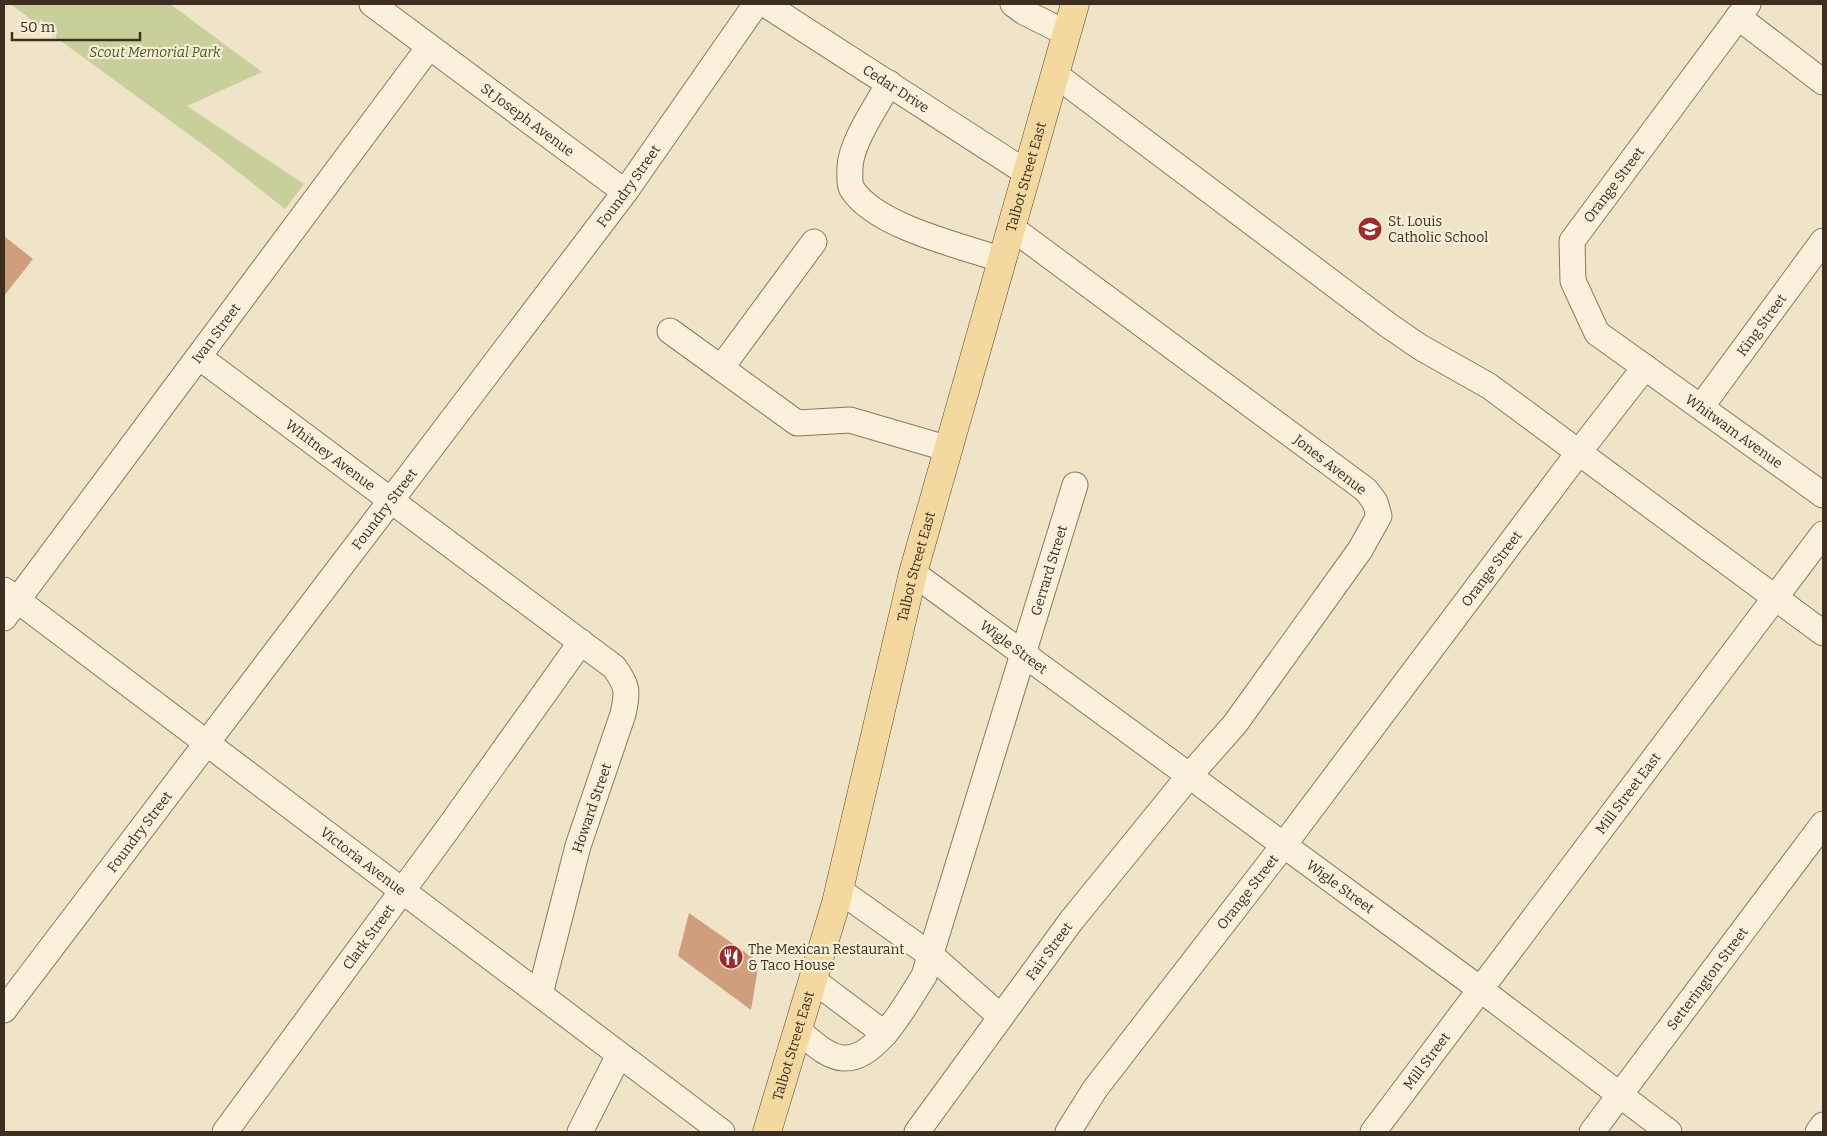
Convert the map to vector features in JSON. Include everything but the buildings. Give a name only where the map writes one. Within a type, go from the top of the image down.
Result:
[{"type":"main road","name":"Talbot Street East","points":[[766,1132],[839,890],[913,573],[1075,4]]},
{"type":"street","name":"St Joseph Avenue","points":[[372,4],[625,192]]},
{"type":"street","name":"Foundry Street","points":[[4,1010],[625,192],[756,4]]},
{"type":"street","name":"Cedar Drive","points":[[765,4],[1027,173]]},
{"type":"street","points":[[1013,4],[1024,12],[1066,33]]},
{"type":"street","points":[[1743,10],[1823,82]]},
{"type":"street","name":"Orange Street","points":[[1068,1132],[1095,1089],[1283,846],[1579,452],[1646,367],[1597,333],[1574,281],[1572,241],[1743,10]]},
{"type":"street","name":"Ivan Street","points":[[8,603],[199,357],[429,47]]},
{"type":"street","points":[[1056,75],[1388,325],[1420,347],[1490,386],[1823,633]]},
{"type":"street","points":[[889,84],[855,146],[850,165],[851,188],[864,202],[893,223],[1003,260]]},
{"type":"street","name":"Jones Avenue","points":[[1012,228],[1366,490],[1375,502],[1379,516],[1360,550],[1235,724],[1189,776]]},
{"type":"street","name":"King Street","points":[[1701,407],[1823,241]]},
{"type":"street","points":[[721,368],[814,242]]},
{"type":"street","points":[[670,331],[797,424],[850,420],[949,449]]},
{"type":"street","name":"Whitney Avenue","points":[[199,357],[580,642]]},
{"type":"street","name":"Whitwam Avenue","points":[[1646,367],[1823,495]]},
{"type":"street","name":"Gerrard Street","points":[[798,1030],[824,1051],[843,1058],[863,1055],[885,1034],[924,976],[932,956],[1074,485]]},
{"type":"street","points":[[1776,597],[1823,534]]},
{"type":"street","name":"Wigle Street","points":[[913,573],[1480,989],[1669,1132]]},
{"type":"street","name":"Mill Street East","points":[[1480,989],[1776,597]]},
{"type":"street","name":"Victoria Avenue","points":[[8,603],[206,745],[722,1132]]},
{"type":"street","name":"Clark Street","points":[[235,1128],[400,891],[447,830],[580,642]]},
{"type":"street","name":"Howard Street","points":[[540,994],[578,846],[619,729],[627,696],[625,681],[614,667],[580,642]]},
{"type":"street","name":"Fair Street","points":[[917,1132],[1071,922],[1189,776]]},
{"type":"street","name":"Setterington Street","points":[[1592,1132],[1823,824]]},
{"type":"street","points":[[839,890],[932,956],[1001,1017]]},
{"type":"street","points":[[813,980],[885,1034]]},
{"type":"street","name":"Mill Street","points":[[1373,1132],[1480,989]]},
{"type":"street","points":[[580,1132],[620,1055]]},
{"type":"street","points":[[1818,1132],[1823,1125]]},
{"type":"green space","name":"Scout Memorial Park","points":[[10,4],[170,4],[262,72],[187,106],[304,184],[285,209],[213,152]]},
{"type":"place","name":"St. Louis Catholic School","points":[[1370,229]]},
{"type":"place","name":"The Mexican Restaurant & Taco House","points":[[731,957]]}]
